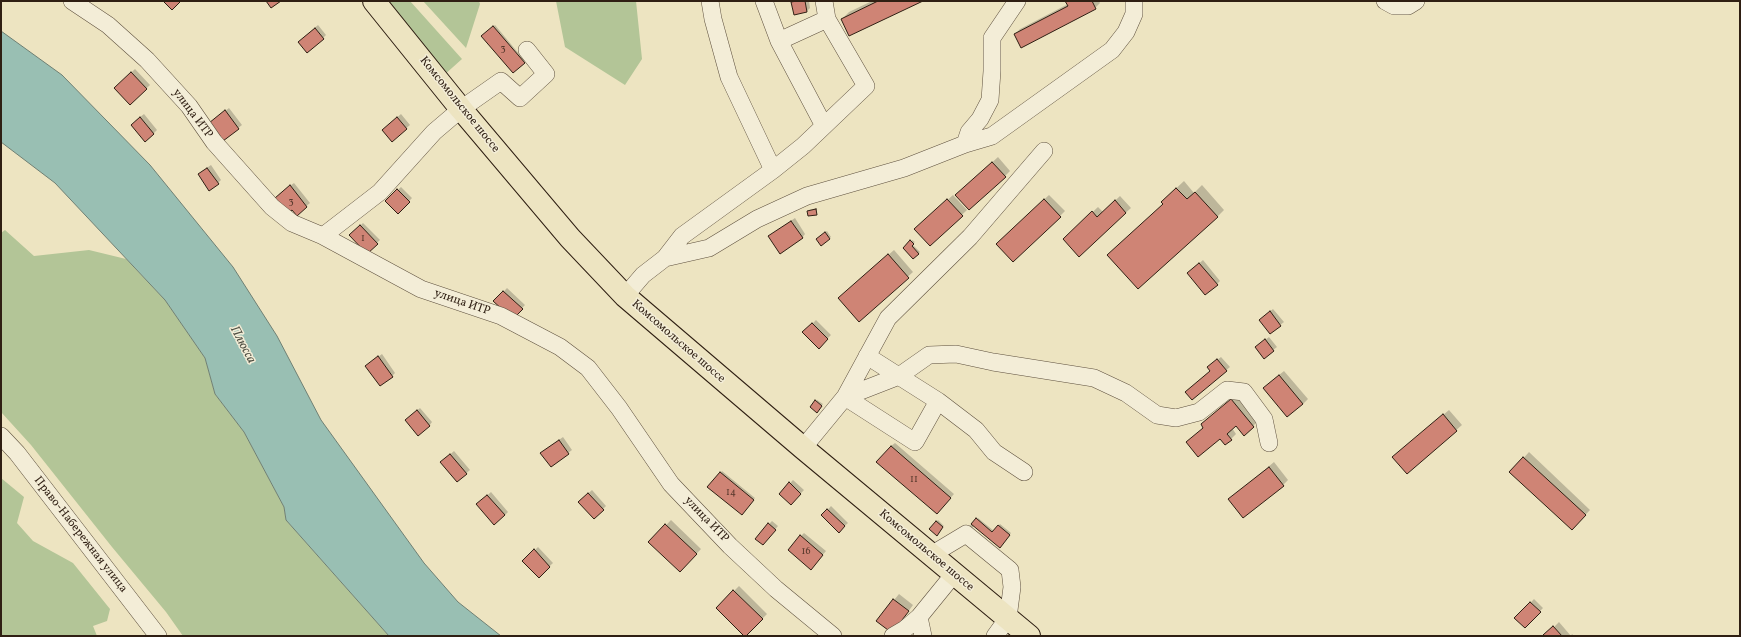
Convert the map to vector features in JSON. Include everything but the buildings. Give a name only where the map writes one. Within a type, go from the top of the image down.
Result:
[{"type":"main road","name":"Комсомольское шоссе","points":[[374,1],[570,238],[624,296],[803,448],[1029,636]]},
{"type":"street","name":"улица ИТР","points":[[72,1],[108,25],[147,60],[189,106],[214,142],[272,207],[292,223],[323,236],[421,288],[501,316],[560,347],[588,368],[619,408],[671,484],[730,546],[776,589],[834,635]]},
{"type":"street","points":[[710,1],[713,19],[729,77],[773,170]]},
{"type":"street","points":[[764,1],[779,41],[824,126]]},
{"type":"street","points":[[624,296],[643,276],[665,258],[682,236],[773,170],[824,126],[866,86],[827,19],[824,1]]},
{"type":"street","points":[[965,144],[968,132],[980,118],[990,100],[992,38],[1017,1]]},
{"type":"street","points":[[665,258],[709,248],[757,219],[807,196],[904,168],[965,144],[992,136],[1112,50],[1126,32],[1134,14],[1134,1]]},
{"type":"street","points":[[1385,1],[1394,6],[1408,6],[1416,1]]},
{"type":"street","points":[[779,41],[827,19]]},
{"type":"street","points":[[323,236],[380,192],[434,132],[461,108],[501,80],[520,98],[546,74],[527,50]]},
{"type":"street","points":[[803,448],[845,397],[888,318],[970,237],[1044,151]]},
{"type":"street","points":[[845,397],[899,376],[929,356],[956,354],[993,362],[1094,378],[1126,393],[1156,416],[1176,418],[1199,412],[1227,390],[1244,392],[1264,419],[1269,443]]},
{"type":"street","points":[[867,356],[938,401],[976,430],[994,452],[1024,472]]},
{"type":"street","points":[[845,397],[915,442],[938,401]]},
{"type":"street","name":"Право-Набережная улица","points":[[1,436],[22,459],[158,636]]},
{"type":"street","points":[[931,555],[966,534],[1010,570],[1012,587],[1008,618],[995,636]]},
{"type":"street","points":[[893,636],[905,629],[920,616],[954,574]]},
{"type":"street","points":[[920,616],[923,636]]},
{"type":"green space","points":[[382,1],[410,1],[462,59],[443,76]]},
{"type":"green space","points":[[423,1],[479,1],[480,4],[466,48]]},
{"type":"green space","points":[[556,1],[636,1],[642,59],[625,85],[565,47]]},
{"type":"green space","points":[[5,230],[34,256],[89,250],[126,259],[165,300],[205,358],[215,394],[244,432],[284,507],[286,520],[389,636],[183,636],[166,612],[31,445],[1,412],[1,233]]},
{"type":"green space","points":[[1,478],[24,497],[17,523],[33,541],[73,563],[110,609],[107,621],[93,626],[97,636],[1,636]]},
{"type":"water","name":"Плюсса","points":[[1,31],[62,75],[150,165],[233,267],[277,336],[321,420],[424,563],[458,602],[501,636],[389,636],[286,520],[284,507],[244,432],[215,394],[205,358],[165,300],[55,183],[1,142]]}]
